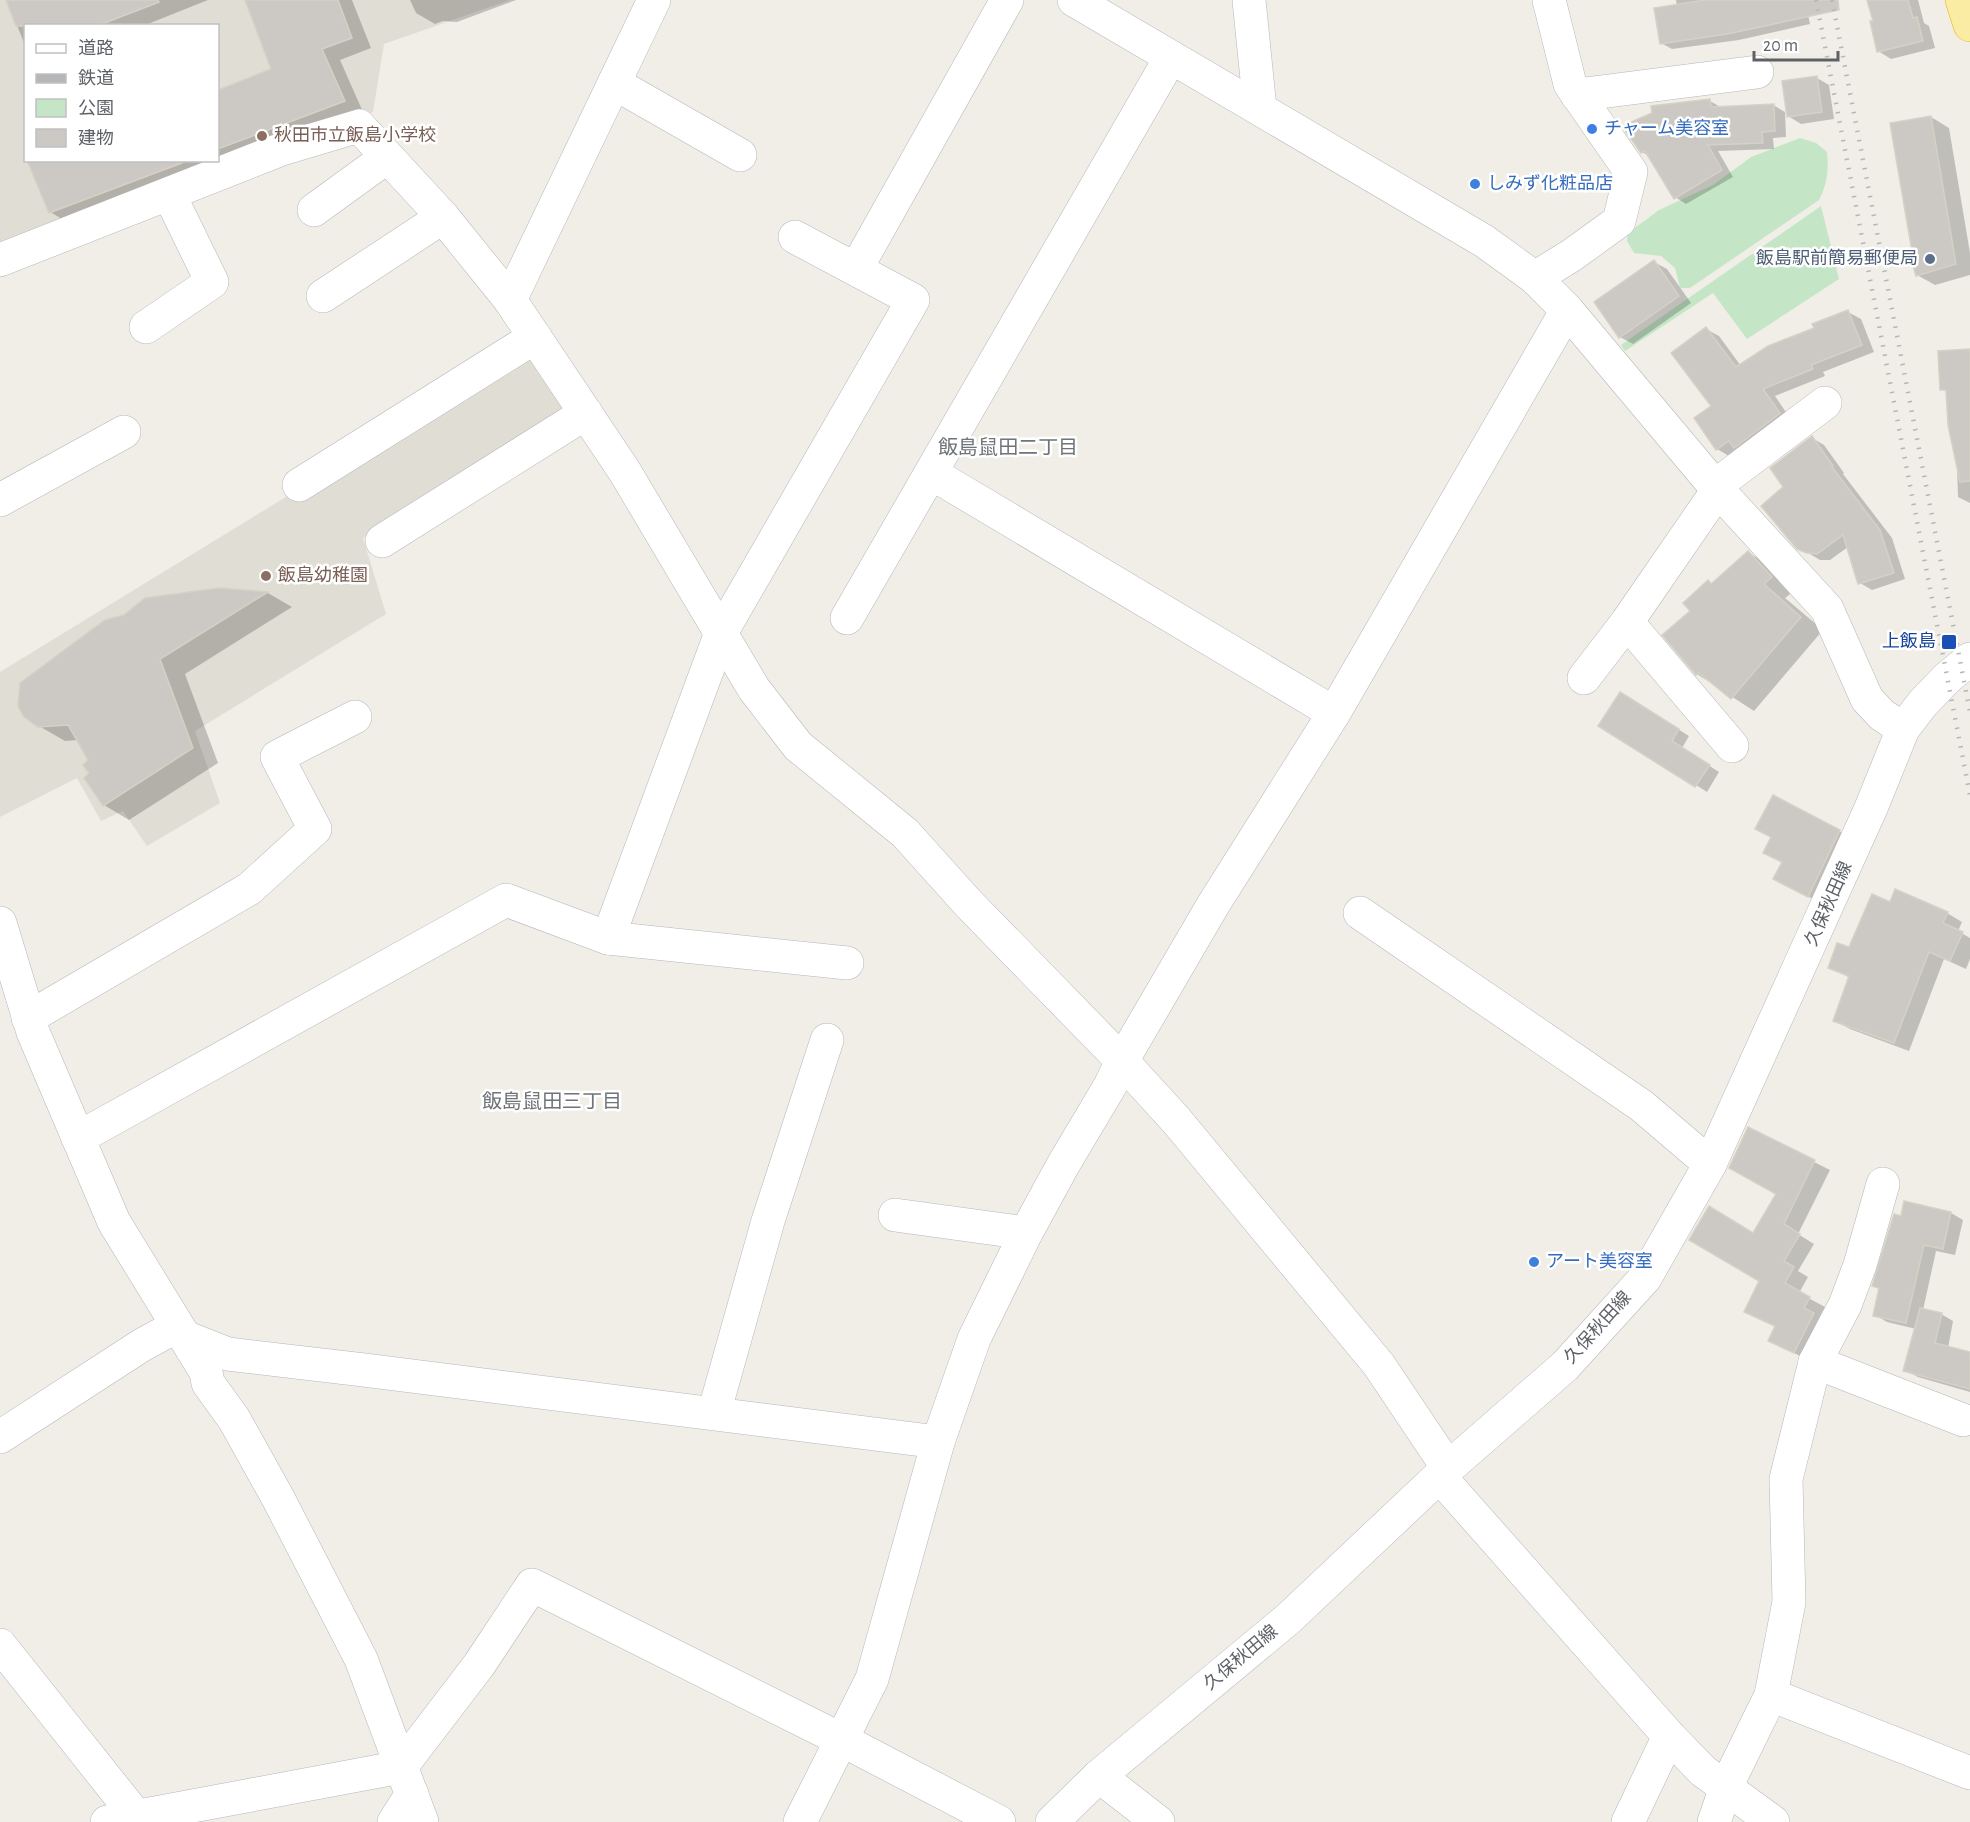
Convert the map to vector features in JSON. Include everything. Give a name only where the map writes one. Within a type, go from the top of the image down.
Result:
[{"type":"highway","points":[[1962,0],[1970,25]]},
{"type":"street","points":[[510,300],[654,0]]},
{"type":"street","points":[[855,269],[1006,0]]},
{"type":"street","points":[[1074,0],[1484,241],[1535,278],[1567,310],[1718,490],[1827,609],[1867,699],[1882,715],[1902,729]]},
{"type":"street","points":[[1249,0],[1260,109]]},
{"type":"street","points":[[1535,278],[1619,221],[1630,172],[1570,84],[1549,0]]},
{"type":"street","points":[[847,618],[1171,57]]},
{"type":"street","points":[[1577,95],[1757,72]]},
{"type":"street","points":[[614,83],[740,155]]},
{"type":"street","points":[[0,260],[282,149],[359,126],[443,216],[510,300],[625,472],[754,689],[798,746],[905,833],[968,903],[1122,1061],[1176,1120],[1379,1365],[1444,1473],[1669,1736],[1703,1771],[1773,1822]]},
{"type":"street","points":[[315,210],[387,157]]},
{"type":"street","points":[[146,327],[212,282],[169,194]]},
{"type":"street","points":[[323,296],[443,216]]},
{"type":"street","points":[[608,938],[721,633],[914,300],[795,237]]},
{"type":"street","points":[[800,1822],[872,1679],[938,1442],[974,1339],[1026,1233],[1213,905],[1334,712],[1567,310]]},
{"type":"street","points":[[299,485],[535,337]]},
{"type":"street","points":[[1584,678],[1627,622],[1727,477],[1825,403]]},
{"type":"street","points":[[382,541],[586,413]]},
{"type":"street","points":[[0,500],[124,432]]},
{"type":"street","points":[[931,473],[1334,712]]},
{"type":"street","points":[[1627,622],[1732,746]]},
{"type":"street","name":"久保秋田線","points":[[1052,1822],[1099,1776],[1288,1619],[1444,1473],[1565,1366],[1645,1278],[1710,1164],[1871,808],[1902,729],[1947,678],[1970,659]]},
{"type":"street","points":[[28,1018],[249,890],[315,829],[277,757],[355,717]]},
{"type":"street","points":[[78,1138],[506,900],[608,938],[847,963]]},
{"type":"street","points":[[1360,913],[1642,1106],[1710,1164]]},
{"type":"street","points":[[0,923],[28,1018],[114,1222],[206,1372],[208,1383],[234,1419],[273,1488],[361,1659],[412,1794]]},
{"type":"street","points":[[714,1413],[768,1221],[828,1040]]},
{"type":"street","points":[[1714,1822],[1726,1788],[1771,1695],[1789,1602],[1786,1479],[1815,1362],[1845,1305],[1860,1265],[1883,1184]]},
{"type":"street","points":[[896,1215],[1026,1233]]},
{"type":"street","points":[[0,1437],[142,1345],[181,1332],[228,1354],[938,1442]]},
{"type":"street","points":[[1815,1362],[1963,1420]]},
{"type":"street","points":[[394,1822],[412,1794],[479,1665],[532,1585],[842,1740],[999,1822]]},
{"type":"street","points":[[0,1645],[122,1819],[412,1794]]},
{"type":"street","points":[[1771,1695],[1970,1773]]},
{"type":"street","points":[[1628,1822],[1669,1736]]},
{"type":"street","points":[[1099,1776],[1158,1822]]},
{"type":"shaded area","name":"秋田市立飯島小学校","points":[[0,0],[510,0],[384,44],[373,112],[0,248]]},
{"type":"shaded area","name":"飯島幼稚園","points":[[529,348],[574,410],[363,538],[386,614],[195,731],[220,803],[147,846],[123,811],[101,821],[77,778],[0,817],[0,672]]},
{"type":"green space","points":[[1800,138],[1816,143],[1827,152],[1827,177],[1819,200],[1690,288],[1680,288],[1675,268],[1661,256],[1634,253],[1627,241],[1628,233],[1659,210],[1713,185],[1751,157]]},
{"type":"green space","points":[[1821,206],[1839,279],[1747,339],[1713,293],[1625,351],[1621,345]]},
{"type":"building","points":[[6,0],[158,0],[159,2],[102,24],[24,24],[24,26],[16,26]]},
{"type":"building","points":[[245,0],[338,0],[352,38],[322,49],[345,101],[219,149],[219,90],[271,69]]},
{"type":"building","points":[[1705,0],[1838,0],[1839,10],[1727,34],[1660,44],[1654,8]]},
{"type":"building","points":[[1867,0],[1908,0],[1913,18],[1917,17],[1923,41],[1877,52],[1870,21],[1873,21]]},
{"type":"building","points":[[1817,76],[1822,112],[1787,117],[1782,81]]},
{"type":"building","points":[[1710,99],[1711,107],[1774,104],[1775,131],[1762,132],[1763,143],[1708,145],[1722,170],[1674,199],[1645,151],[1641,153],[1622,126],[1652,113],[1651,106]]},
{"type":"building","points":[[1931,116],[1956,264],[1916,276],[1909,252],[1912,251],[1890,123]]},
{"type":"building","points":[[28,162],[182,162],[182,163],[49,213]]},
{"type":"building","points":[[1654,260],[1679,296],[1619,338],[1594,302]]},
{"type":"building","points":[[1848,310],[1862,345],[1811,365],[1813,369],[1763,389],[1780,413],[1734,448],[1729,441],[1716,450],[1694,418],[1711,406],[1671,353],[1706,327],[1736,367],[1768,346],[1814,328],[1812,324]]},
{"type":"building","points":[[1970,349],[1970,481],[1960,482],[1948,425],[1946,390],[1940,390],[1938,351]]},
{"type":"building","points":[[1812,436],[1832,467],[1880,530],[1894,573],[1858,584],[1843,535],[1817,554],[1807,553],[1797,549],[1761,506],[1783,487],[1770,468]]},
{"type":"building","points":[[1748,551],[1772,577],[1764,584],[1801,617],[1731,699],[1699,673],[1696,675],[1662,635],[1690,611],[1683,603],[1708,580],[1711,584]]},
{"type":"building","name":"飯島幼稚園","points":[[219,588],[268,592],[160,659],[193,748],[103,806],[84,778],[89,773],[83,765],[88,760],[68,725],[38,727],[24,717],[18,706],[20,683],[105,620],[124,615],[145,598]]},
{"type":"building","points":[[1620,692],[1679,729],[1672,741],[1710,765],[1695,787],[1598,726]]},
{"type":"building","points":[[1773,795],[1840,830],[1808,897],[1773,879],[1782,862],[1763,853],[1771,837],[1755,829]]},
{"type":"building","points":[[1895,889],[1948,912],[1943,923],[1963,932],[1950,961],[1929,952],[1894,1043],[1833,1021],[1849,976],[1828,968],[1837,943],[1849,947],[1872,894],[1890,902]]},
{"type":"building","points":[[1748,1127],[1815,1160],[1784,1224],[1800,1234],[1784,1261],[1794,1267],[1785,1283],[1810,1297],[1804,1308],[1814,1313],[1794,1353],[1768,1341],[1775,1326],[1744,1312],[1759,1281],[1689,1240],[1709,1206],[1753,1233],[1776,1194],[1729,1168]]},
{"type":"building","points":[[1904,1201],[1951,1212],[1943,1249],[1924,1245],[1906,1323],[1873,1316],[1879,1288],[1872,1286],[1894,1214],[1901,1216]]},
{"type":"building","points":[[1920,1308],[1942,1313],[1935,1343],[1970,1352],[1970,1389],[1903,1371]]},
{"type":"railway","points":[[1816,0],[1970,795]]},
{"type":"railway","points":[[1832,0],[1970,712]]},
{"type":"place","name":"チャーム美容室","points":[[1592,129]]},
{"type":"place","name":"秋田市立飯島小学校","points":[[262,136]]},
{"type":"place","name":"しみず化粧品店","points":[[1475,184]]},
{"type":"place","name":"飯島駅前簡易郵便局","points":[[1930,259]]},
{"type":"place","name":"飯島幼稚園","points":[[266,576]]},
{"type":"place","name":"上飯島","points":[[1949,642]]},
{"type":"place","name":"アート美容室","points":[[1534,1262]]},
{"type":"district","name":"飯島鼠田二丁目","points":[[1008,448]]},
{"type":"district","name":"飯島鼠田三丁目","points":[[552,1102]]}]
